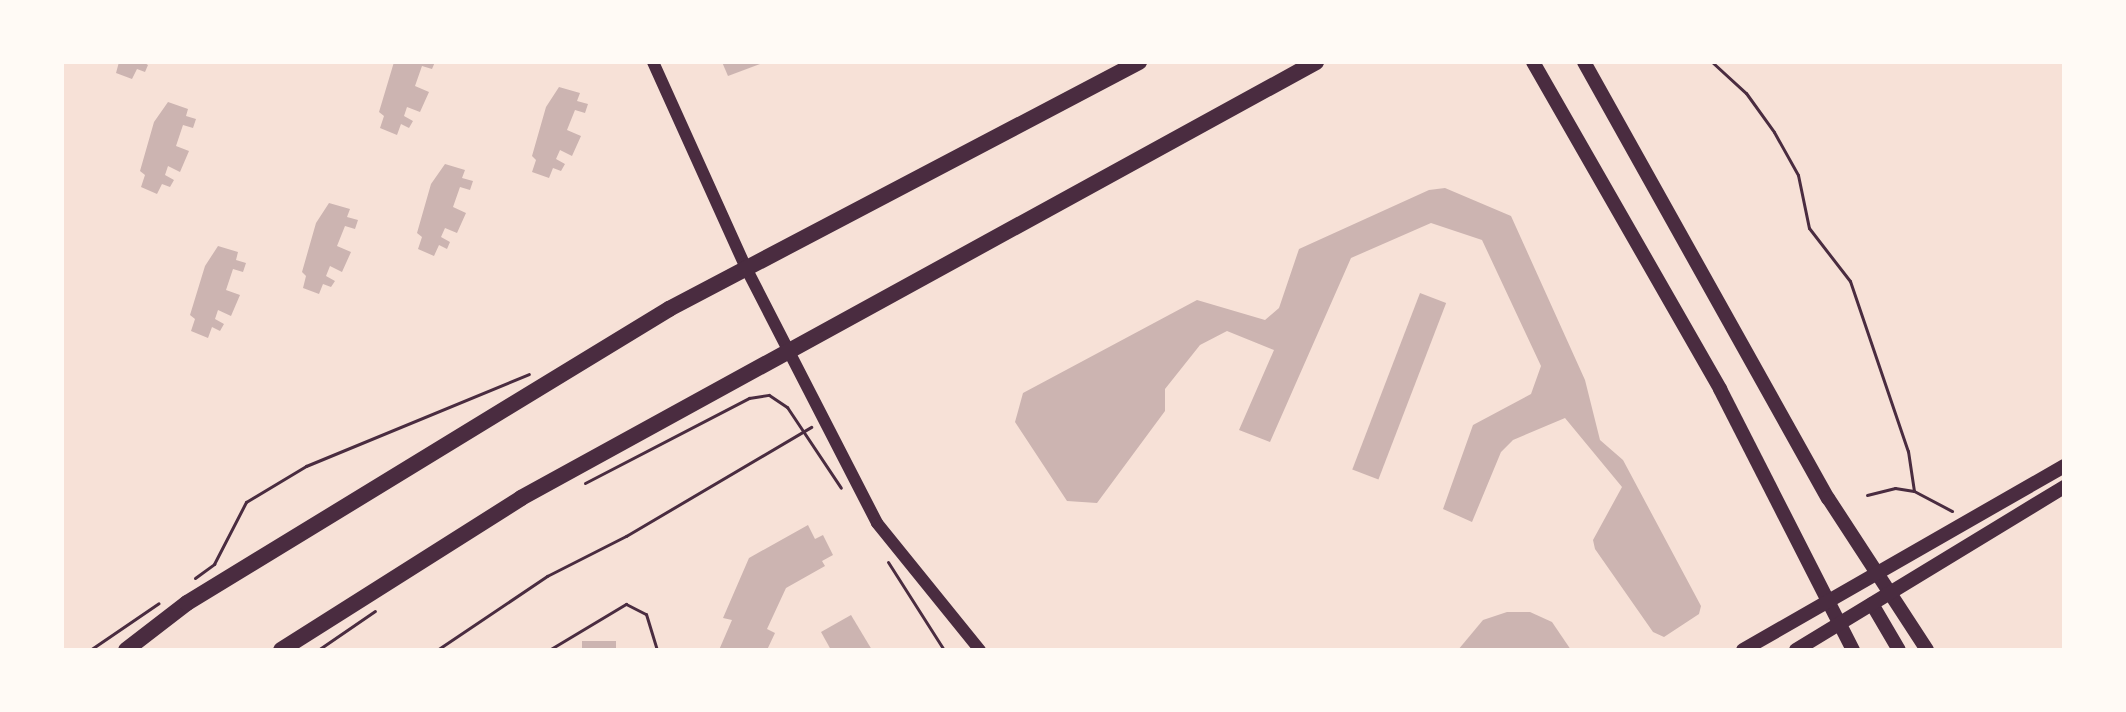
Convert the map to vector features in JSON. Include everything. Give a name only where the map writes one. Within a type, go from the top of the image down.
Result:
[{"type":"main road","points":[[126,650],[187,603],[745,266],[1139,62]]},
{"type":"main road","points":[[281,650],[521,498],[1316,62]]},
{"type":"main road","points":[[1533,62],[1720,389],[1853,650]]},
{"type":"main road","points":[[1584,62],[1828,498],[1927,650]]},
{"type":"main road","points":[[1743,650],[1826,599],[2064,466]]},
{"type":"main road","points":[[1796,650],[2064,487]]},
{"type":"main road","points":[[1872,604],[1899,650]]},
{"type":"street","points":[[653,62],[745,266],[791,350],[877,523],[980,650]]},
{"type":"path","points":[[1712,62],[1746,93],[1774,132],[1798,175],[1809,228],[1850,281],[1908,451],[1914,491]]},
{"type":"path","points":[[187,583],[214,564],[246,502],[306,466],[537,371]]},
{"type":"path","points":[[573,487],[749,398],[769,395],[805,430]]},
{"type":"path","points":[[437,650],[547,576],[626,536],[825,419]]},
{"type":"path","points":[[1867,495],[1895,488],[1914,491],[1952,511]]},
{"type":"path","points":[[90,650],[163,600]]},
{"type":"path","points":[[549,650],[626,604],[646,614],[657,650]]},
{"type":"path","points":[[318,650],[383,606]]},
{"type":"building","points":[[119,62],[143,62],[148,65],[145,72],[137,69],[132,79],[116,73]]},
{"type":"building","points":[[394,62],[435,62],[432,69],[422,66],[415,86],[429,92],[420,112],[407,107],[404,116],[413,121],[409,128],[401,124],[397,135],[380,128],[384,116],[379,112]]},
{"type":"building","points":[[722,62],[765,62],[728,76]]},
{"type":"building","points":[[559,87],[580,93],[577,101],[588,104],[585,113],[575,110],[567,130],[581,136],[572,156],[560,150],[556,159],[565,164],[561,171],[553,168],[549,178],[532,172],[536,160],[532,156],[546,107]]},
{"type":"building","points":[[168,102],[188,109],[186,116],[196,119],[193,128],[183,125],[176,146],[189,151],[180,172],[168,166],[165,175],[174,180],[170,187],[162,184],[157,194],[141,187],[145,175],[140,171],[154,122]]},
{"type":"building","points":[[445,164],[465,170],[462,178],[473,181],[470,190],[460,187],[453,207],[466,213],[457,233],[445,228],[441,237],[450,242],[447,249],[439,245],[434,256],[418,249],[422,237],[417,233],[431,184]]},
{"type":"building","points":[[1445,188],[1511,216],[1585,380],[1600,440],[1623,460],[1701,606],[1699,614],[1664,637],[1653,632],[1595,549],[1593,540],[1622,487],[1565,418],[1513,440],[1501,452],[1472,522],[1443,509],[1473,425],[1531,394],[1541,366],[1482,240],[1431,223],[1351,258],[1270,442],[1239,430],[1274,350],[1227,331],[1200,345],[1165,389],[1165,411],[1097,503],[1067,501],[1015,422],[1023,393],[1197,300],[1265,320],[1279,308],[1299,249],[1429,190]]},
{"type":"building","points":[[329,203],[350,209],[347,217],[358,220],[355,229],[345,226],[337,246],[351,252],[342,272],[330,266],[326,276],[335,281],[331,287],[323,284],[319,294],[303,288],[306,276],[302,272],[316,223]]},
{"type":"building","points":[[218,246],[238,252],[236,260],[246,263],[243,272],[233,269],[226,290],[240,295],[231,316],[218,310],[215,319],[224,324],[220,331],[212,327],[208,338],[191,331],[195,319],[190,315],[205,266]]},
{"type":"building","points":[[1420,293],[1446,303],[1378,479],[1352,469]]},
{"type":"building","points":[[808,525],[815,539],[823,535],[833,555],[822,561],[825,566],[786,588],[767,629],[775,633],[767,650],[719,650],[732,620],[723,618],[749,558]]},
{"type":"building","points":[[1507,612],[1530,612],[1552,622],[1571,650],[1458,650],[1483,620]]},
{"type":"building","points":[[851,615],[872,650],[831,650],[821,632]]},
{"type":"building","points":[[582,641],[616,641],[616,650],[582,650]]}]
